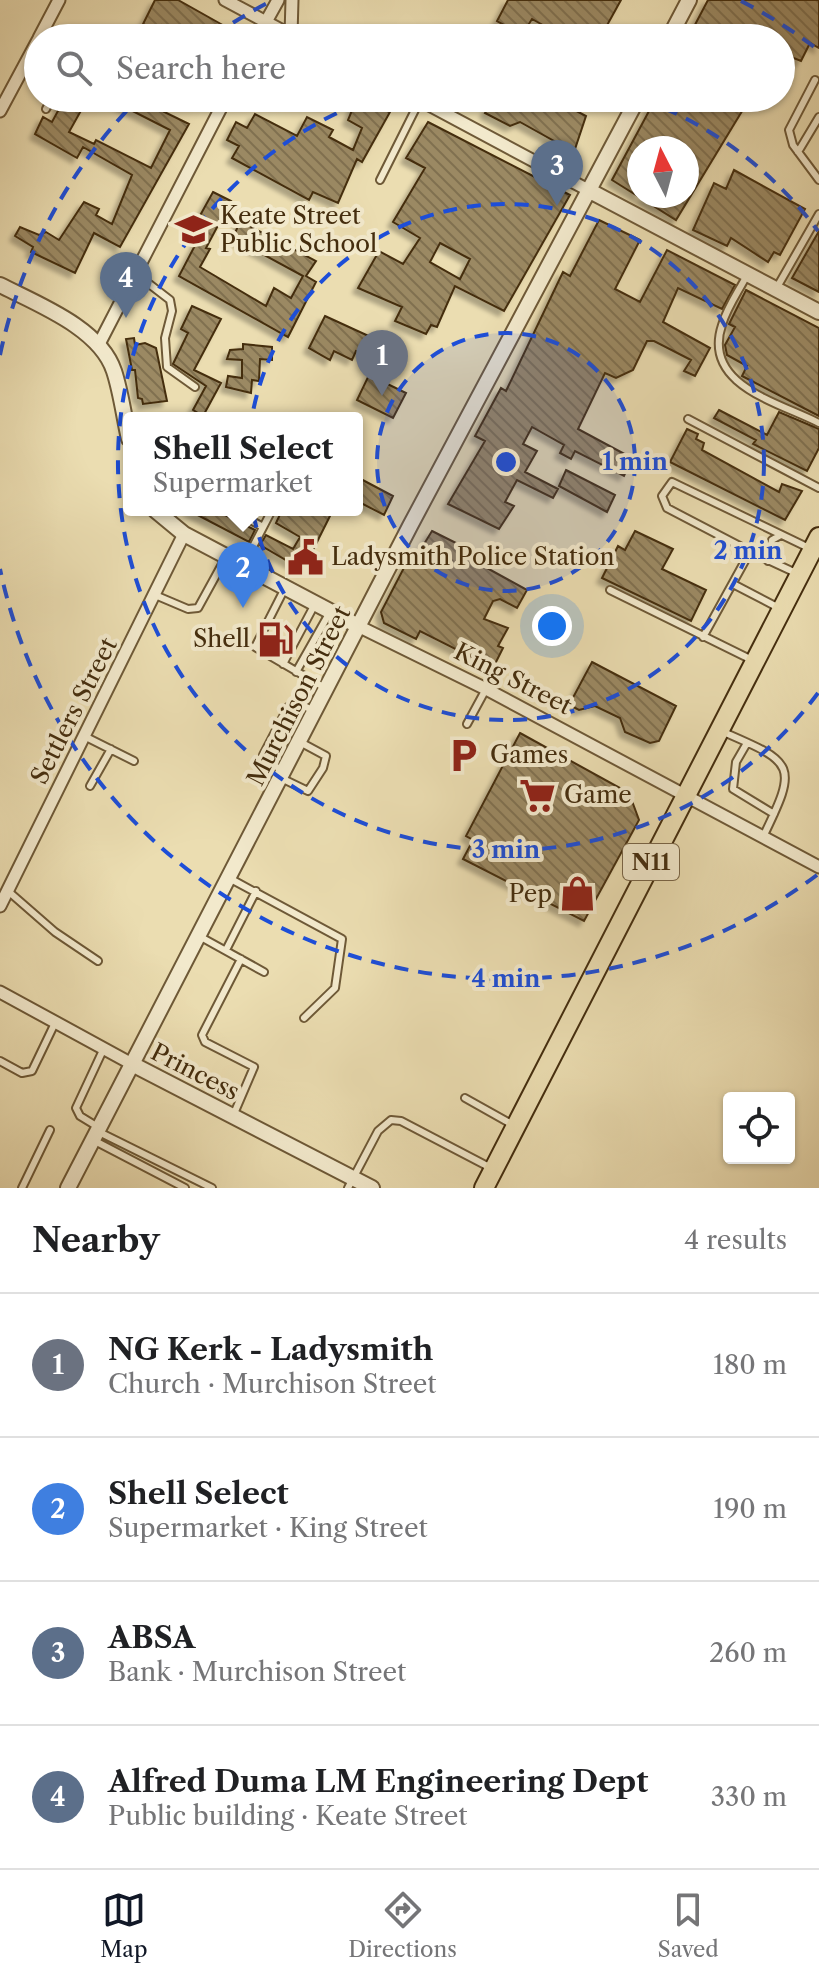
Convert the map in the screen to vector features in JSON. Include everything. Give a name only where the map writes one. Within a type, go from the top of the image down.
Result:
[{"type":"highway","name":"N11","points":[[484,1188],[518,1128],[685,794],[816,543]]},
{"type":"street","points":[[47,24],[59,0]]},
{"type":"street","points":[[225,0],[269,24]]},
{"type":"street","points":[[265,22],[278,0]]},
{"type":"street","points":[[292,0],[293,24]]},
{"type":"street","points":[[676,24],[689,0]]},
{"type":"street","points":[[0,111],[24,67]]},
{"type":"street","points":[[98,346],[219,112]]},
{"type":"street","points":[[442,112],[819,312]]},
{"type":"street","name":"Murchison Street","points":[[68,1188],[631,112]]},
{"type":"street","points":[[0,285],[82,332],[98,346],[114,371],[123,412]]},
{"type":"street","name":"King Street","points":[[162,516],[184,534],[226,557],[486,689],[819,867]]},
{"type":"street","name":"Settlers Street","points":[[0,906],[184,534]]},
{"type":"street","name":"Princess","points":[[0,992],[233,1116],[350,1183],[372,1188]]},
{"type":"lane","points":[[815,80],[789,130],[798,152],[819,180]]},
{"type":"lane","points":[[380,180],[412,112]]},
{"type":"lane","points":[[798,152],[819,117]]},
{"type":"lane","points":[[776,289],[819,214]]},
{"type":"lane","points":[[135,273],[170,300],[172,311],[165,338],[167,367],[195,387]]},
{"type":"lane","points":[[748,274],[721,327],[718,343],[723,367],[736,382],[819,423]]},
{"type":"lane","points":[[688,419],[819,488]]},
{"type":"lane","points":[[799,575],[667,508],[662,496],[672,482],[781,535],[816,543]]},
{"type":"lane","points":[[243,516],[263,527]]},
{"type":"lane","points":[[243,566],[269,516]]},
{"type":"lane","points":[[768,561],[768,546],[781,535]]},
{"type":"lane","points":[[703,637],[743,563],[755,554]]},
{"type":"lane","points":[[155,595],[188,609],[198,608],[226,557]]},
{"type":"lane","points":[[733,584],[781,609]]},
{"type":"lane","points":[[285,588],[255,645],[327,689]]},
{"type":"lane","points":[[610,590],[754,661]]},
{"type":"lane","points":[[283,664],[315,604]]},
{"type":"lane","points":[[296,672],[330,612]]},
{"type":"lane","points":[[467,724],[486,689]]},
{"type":"lane","points":[[300,742],[326,756],[323,768],[308,791],[265,760],[268,744],[290,704],[298,703],[316,712]]},
{"type":"lane","points":[[718,730],[773,757],[786,769],[785,786],[762,837]]},
{"type":"lane","points":[[86,737],[134,761]]},
{"type":"lane","points":[[747,743],[736,762],[733,789],[774,814]]},
{"type":"lane","points":[[90,786],[111,749]]},
{"type":"lane","points":[[229,878],[342,939],[335,988],[304,1018]]},
{"type":"lane","points":[[8,891],[55,932],[98,961]]},
{"type":"lane","points":[[226,950],[256,891]]},
{"type":"lane","points":[[199,936],[264,972]]},
{"type":"lane","points":[[233,1116],[254,1067],[203,1041],[202,1035],[241,959]]},
{"type":"lane","points":[[0,1061],[22,1073],[32,1071],[55,1022]]},
{"type":"lane","points":[[104,1048],[76,1108],[80,1116],[96,1133],[169,1185],[185,1188]]},
{"type":"lane","points":[[465,1098],[518,1128]]},
{"type":"lane","points":[[350,1183],[382,1126],[395,1120],[494,1170]]},
{"type":"lane","points":[[22,1188],[50,1130]]},
{"type":"lane","points":[[96,1133],[212,1188]]},
{"type":"building","points":[[155,0],[178,0],[221,24],[143,24]]},
{"type":"building","points":[[508,0],[621,0],[608,24],[541,24],[532,19],[529,24],[502,24],[497,21]]},
{"type":"building","points":[[708,0],[819,0],[819,48],[810,43],[801,61],[795,59],[795,24],[695,24]]},
{"type":"building","points":[[57,112],[80,112],[69,132],[94,144],[96,140],[151,168],[170,130],[135,112],[165,112],[189,124],[120,247],[94,233],[75,273],[31,252],[33,247],[15,236],[20,227],[39,235],[46,232],[59,240],[84,202],[99,209],[96,215],[112,224],[132,175],[83,147],[77,158],[35,134],[43,117],[52,122]]},
{"type":"building","points":[[351,112],[390,112],[362,162],[357,159],[338,203],[313,192],[309,200],[232,158],[239,146],[227,140],[236,122],[247,128],[255,114],[297,136],[307,117],[333,130],[329,137],[353,150],[362,128],[348,120]]},
{"type":"building","points":[[578,112],[586,116],[574,152],[520,122],[510,126],[485,113]]},
{"type":"building","points":[[648,112],[742,112],[699,182],[699,136],[636,136]]},
{"type":"building","points":[[428,122],[570,195],[504,311],[455,286],[437,327],[431,325],[426,334],[395,321],[402,307],[358,288],[379,251],[403,264],[420,238],[393,222],[425,168],[406,158]],"holes":[[[440,243],[470,259],[460,279],[430,262]]]},
{"type":"building","points":[[627,152],[627,189],[612,180]]},
{"type":"building","points":[[734,170],[805,209],[780,255],[774,252],[768,262],[731,238],[727,246],[693,230],[714,183],[726,189]]},
{"type":"building","points":[[213,192],[231,201],[206,248],[210,249],[200,267],[266,306],[274,288],[291,298],[303,276],[233,238],[240,221],[316,261],[306,276],[316,282],[288,337],[179,276],[201,234],[192,230]]},
{"type":"building","points":[[657,208],[683,208],[676,220]]},
{"type":"building","points":[[599,220],[640,240],[615,289],[640,302],[667,250],[735,285],[722,309],[678,288],[663,322],[710,348],[695,376],[684,371],[691,360],[654,341],[647,341],[633,370],[616,378],[605,373],[578,429],[632,458],[624,476],[575,451],[571,459],[560,453],[564,445],[532,427],[523,444],[537,451],[525,472],[558,489],[553,498],[517,480],[505,502],[514,506],[499,529],[448,504],[485,441],[475,436],[501,388],[506,391],[563,272],[570,276]]},
{"type":"building","points":[[819,231],[819,292],[792,278]]},
{"type":"building","points":[[746,290],[819,328],[819,416],[742,376],[747,366],[727,355],[725,345],[735,327],[729,324]]},
{"type":"building","points":[[192,306],[221,319],[194,370],[221,383],[205,412],[193,410],[206,386],[173,364],[188,333],[181,329]]},
{"type":"building","points":[[325,316],[373,338],[364,354],[356,351],[352,360],[334,351],[330,360],[309,348]]},
{"type":"building","points":[[134,338],[135,345],[145,343],[156,348],[167,401],[143,404],[142,399],[138,398],[135,370],[132,370],[126,339]]},
{"type":"building","points":[[243,344],[272,347],[272,360],[260,359],[259,381],[252,380],[251,393],[226,387],[228,376],[242,378],[242,360],[227,359],[230,350],[243,349]]},
{"type":"building","points":[[369,375],[406,393],[393,418],[357,400]]},
{"type":"building","points":[[719,410],[767,435],[779,412],[819,429],[819,448],[807,471],[753,444],[756,440],[714,418]]},
{"type":"building","points":[[687,429],[698,434],[696,439],[704,443],[702,450],[779,492],[782,484],[802,491],[785,520],[670,462]]},
{"type":"building","points":[[566,470],[615,495],[607,512],[559,486]]},
{"type":"building","points":[[363,480],[393,496],[384,515],[363,504]]},
{"type":"building","points":[[199,516],[227,516],[255,530],[249,542]]},
{"type":"building","points":[[279,516],[330,516],[303,570],[260,545],[266,535],[293,549],[300,537],[276,523]]},
{"type":"building","points":[[432,531],[480,555],[476,562],[527,590],[517,608],[500,599],[493,601],[484,619],[508,628],[498,646],[503,648],[493,668],[420,631],[416,639],[384,623],[381,612],[408,560],[413,562]]},
{"type":"building","points":[[635,531],[673,549],[662,569],[706,590],[691,621],[602,578],[618,546],[625,550]]},
{"type":"building","points":[[592,662],[676,706],[659,741],[650,743],[625,732],[620,718],[595,706],[579,710],[569,705]]},
{"type":"building","points":[[520,733],[629,793],[639,820],[584,921],[463,859],[473,840],[466,836]]},
{"type":"place","name":"ABSA","points":[[557,206]]},
{"type":"place","name":"Keate Street Public School","points":[[194,230]]},
{"type":"place","name":"Alfred Duma LM Engineering Dept","points":[[126,318]]},
{"type":"place","name":"NG Kerk - Ladysmith","points":[[382,396]]},
{"type":"place","name":"Ladysmith Police Station","points":[[305,557]]},
{"type":"place","name":"Shell Select","points":[[243,608]]},
{"type":"place","name":"Shell","points":[[276,639]]},
{"type":"place","name":"Games","points":[[464,755]]},
{"type":"place","name":"Game","points":[[538,795]]},
{"type":"place","name":"Pep","points":[[578,894]]}]
